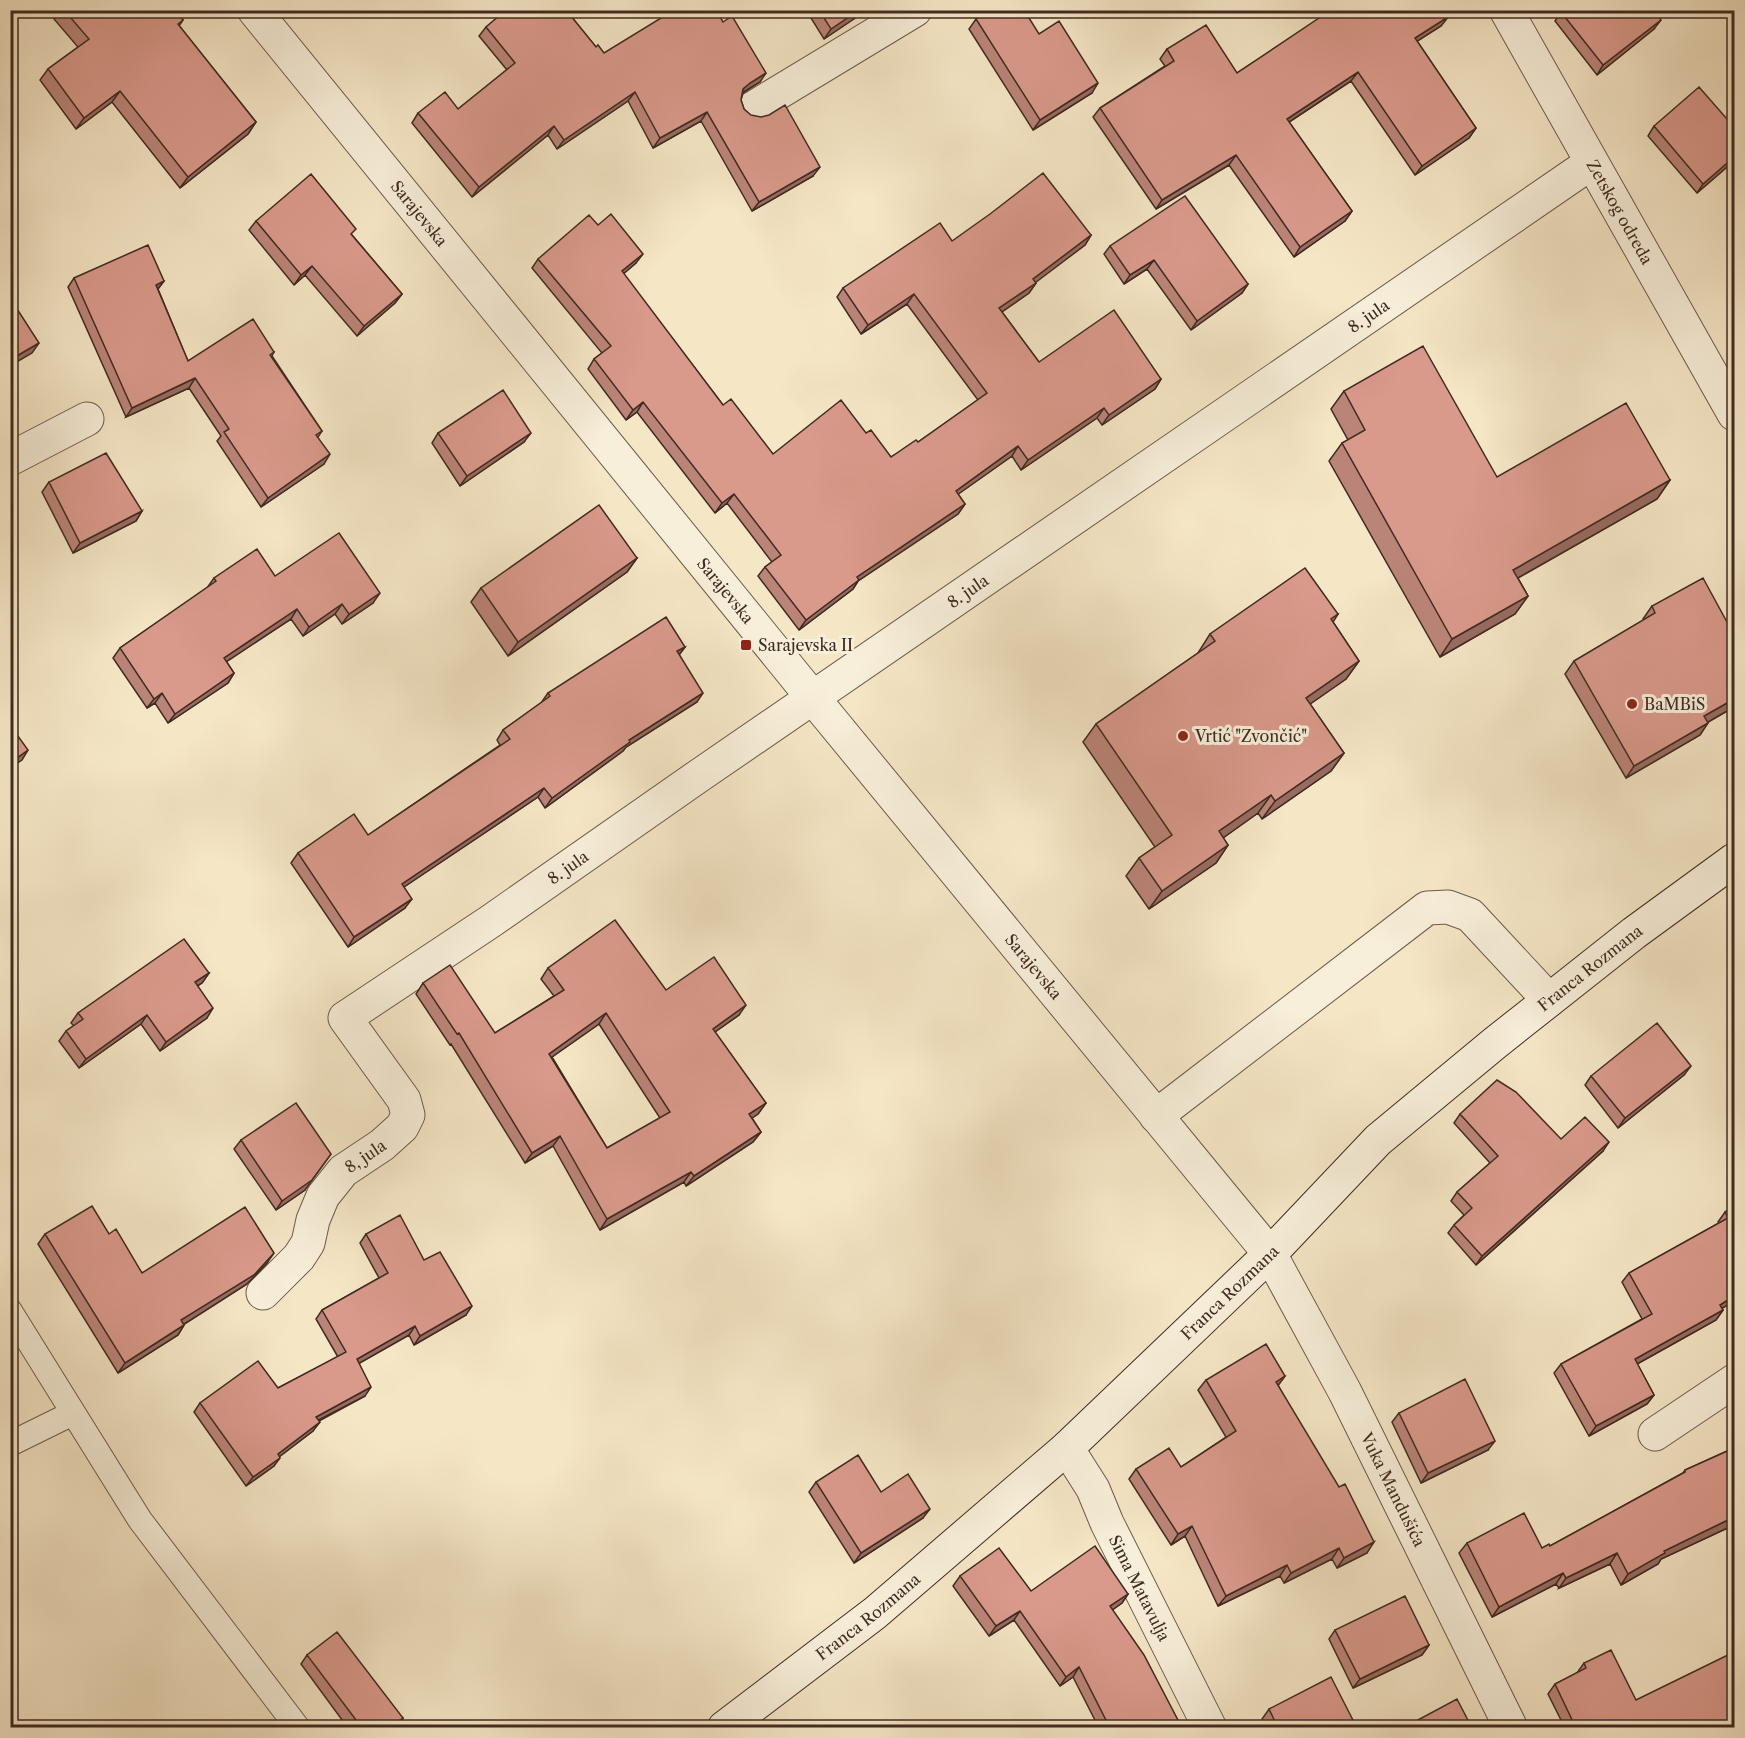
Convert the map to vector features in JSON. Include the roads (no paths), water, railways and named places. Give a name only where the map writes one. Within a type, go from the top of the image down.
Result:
[{"type":"street","name":"Sarajevska","points":[[254,10],[813,698],[1270,1254]]},
{"type":"street","points":[[753,108],[915,10]]},
{"type":"street","name":"Zetskog odreda","points":[[1506,10],[1734,414]]},
{"type":"street","name":"8. jula","points":[[345,1018],[500,915],[1591,163]]},
{"type":"street","points":[[10,459],[87,419]]},
{"type":"street","name":"Franca Rozmana","points":[[724,1728],[875,1613],[1067,1448],[1270,1254],[1378,1140],[1634,933],[1734,860]]},
{"type":"street","points":[[1156,1116],[1427,908],[1448,907],[1470,915],[1549,1000]]},
{"type":"street","name":"8, jula","points":[[262,1293],[299,1257],[308,1243],[313,1220],[323,1196],[343,1171],[382,1145],[402,1127],[408,1115],[404,1100],[345,1018]]},
{"type":"street","name":"Vuka Mandušića","points":[[1270,1254],[1345,1392],[1511,1728]]},
{"type":"street","points":[[1655,1434],[1734,1381]]},
{"type":"street","name":"Sima Matavulja","points":[[1067,1448],[1093,1489],[1210,1728]]},
{"type":"lane","points":[[10,1311],[140,1520],[298,1728]]},
{"type":"lane","points":[[10,1444],[73,1413]]},
{"type":"place","name":"Sarajevska II","points":[[746,645]]},
{"type":"place","name":"BaMBiS","points":[[1632,704]]},
{"type":"place","name":"Vrtić \"Zvončić\"","points":[[1183,736]]}]
